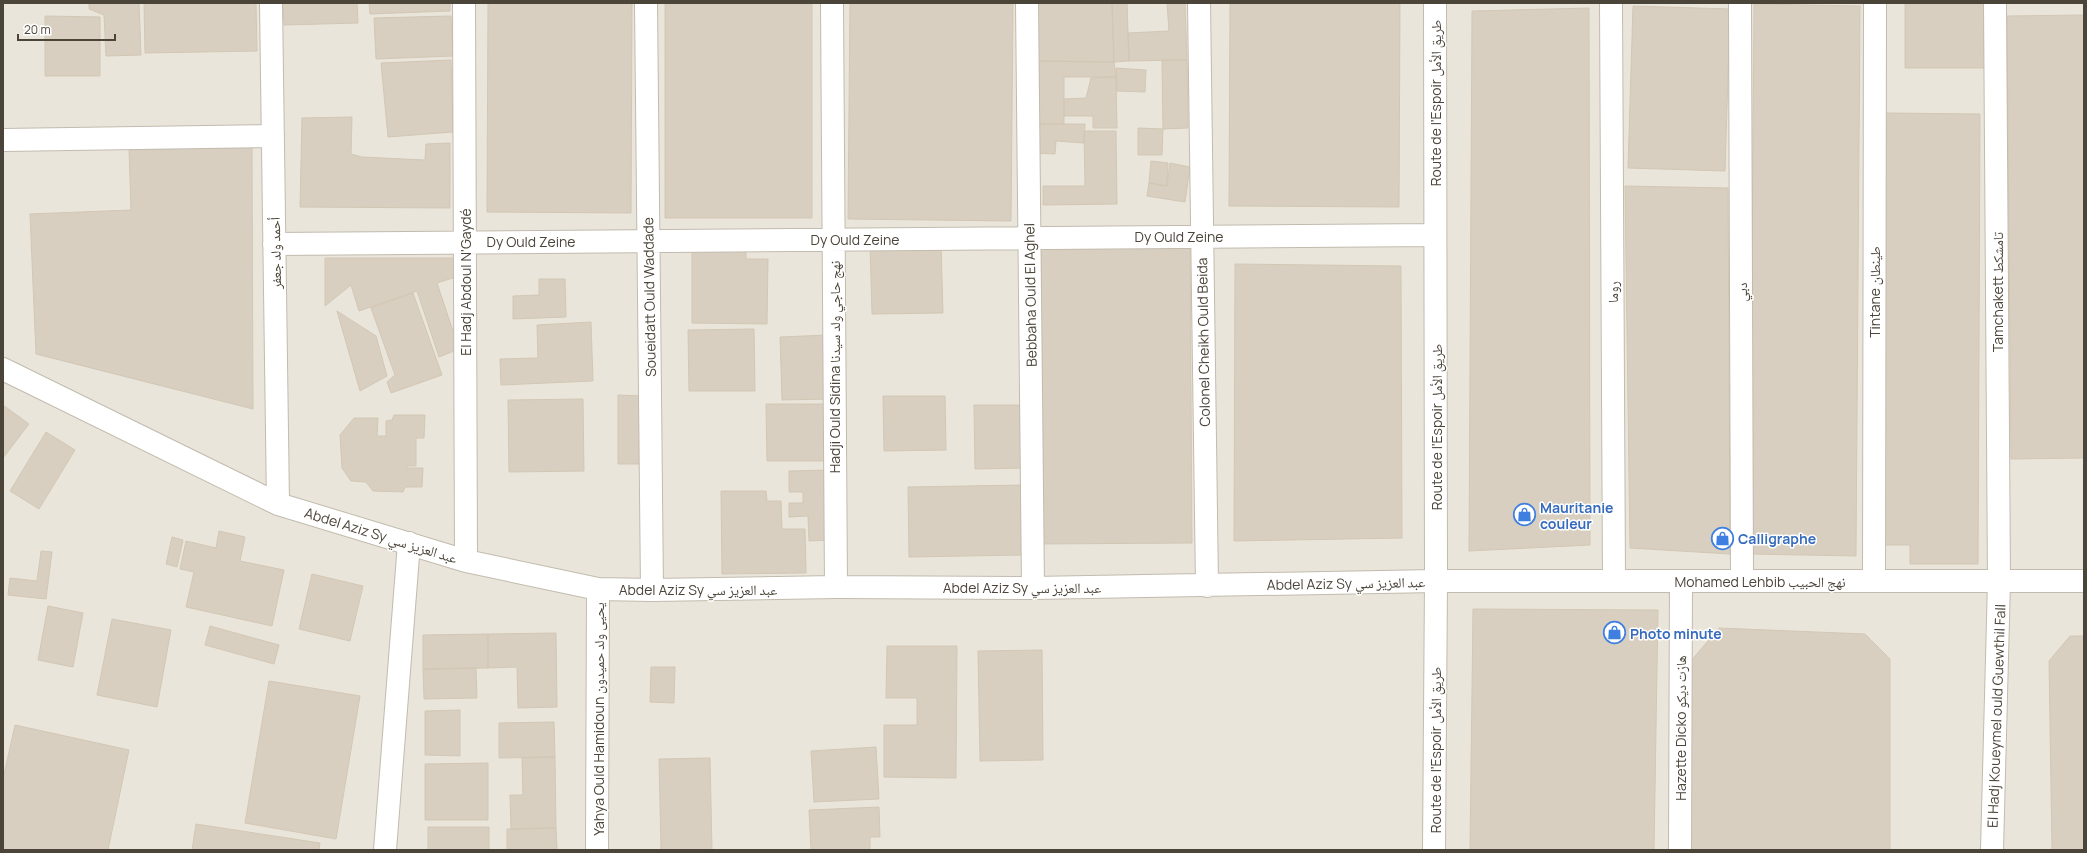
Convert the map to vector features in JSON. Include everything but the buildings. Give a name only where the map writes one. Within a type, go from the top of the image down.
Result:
[{"type":"street","name":"أحمد ولد جعفر","points":[[271,3],[278,504]]},
{"type":"street","name":"El Hadj Abdoul N'Gaydé","points":[[464,3],[466,561]]},
{"type":"street","name":"Soueidatt Ould Waddade","points":[[646,3],[652,590]]},
{"type":"street","name":"Hadji Ould Sidina نهج حاجي ولد سيدنا","points":[[832,3],[836,587]]},
{"type":"street","name":"Bebbaha Ould El Aghel","points":[[1027,3],[1033,588]]},
{"type":"street","name":"Colonel Cheikh Ould Beida","points":[[1199,3],[1207,586]]},
{"type":"street","name":"Route de l’Espoir طريق الأمل","points":[[1434,850],[1436,581],[1435,3]]},
{"type":"street","name":"روما","points":[[1611,3],[1614,581]]},
{"type":"street","name":"دبي","points":[[1740,3],[1742,581]]},
{"type":"street","name":"Tintane طينطان","points":[[1874,580],[1875,3]]},
{"type":"street","name":"Tamchakett تامشكط","points":[[1995,3],[1999,581]]},
{"type":"street","points":[[3,140],[273,136]]},
{"type":"street","name":"Dy Ould Zeine","points":[[274,244],[1435,235]]},
{"type":"street","name":"Abdel Aziz Sy عبد العزيز سي","points":[[3,369],[278,504],[466,561],[598,589],[652,590],[836,587],[1033,588],[1436,581]]},
{"type":"street","points":[[385,850],[409,543]]},
{"type":"street","name":"Mohamed Lehbib نهج الحبيب","points":[[1436,581],[2084,581]]},
{"type":"street","name":"Hazette Dicko هازت ديكو","points":[[1680,850],[1681,581]]},
{"type":"street","name":"El Hadj Koueymel ould Guewthil Fall","points":[[1992,850],[1999,581]]},
{"type":"street","name":"Yahya Ould Hamidoun يحيى ولد حميدون","points":[[597,850],[598,589]]},
{"type":"shaded area","points":[[3,3],[2084,3],[2084,850],[3,850]]},
{"type":"place","name":"Mauritanie couleur","points":[[1525,515]]},
{"type":"place","name":"Calligraphe","points":[[1723,538]]},
{"type":"place","name":"Photo minute","points":[[1614,633]]}]
